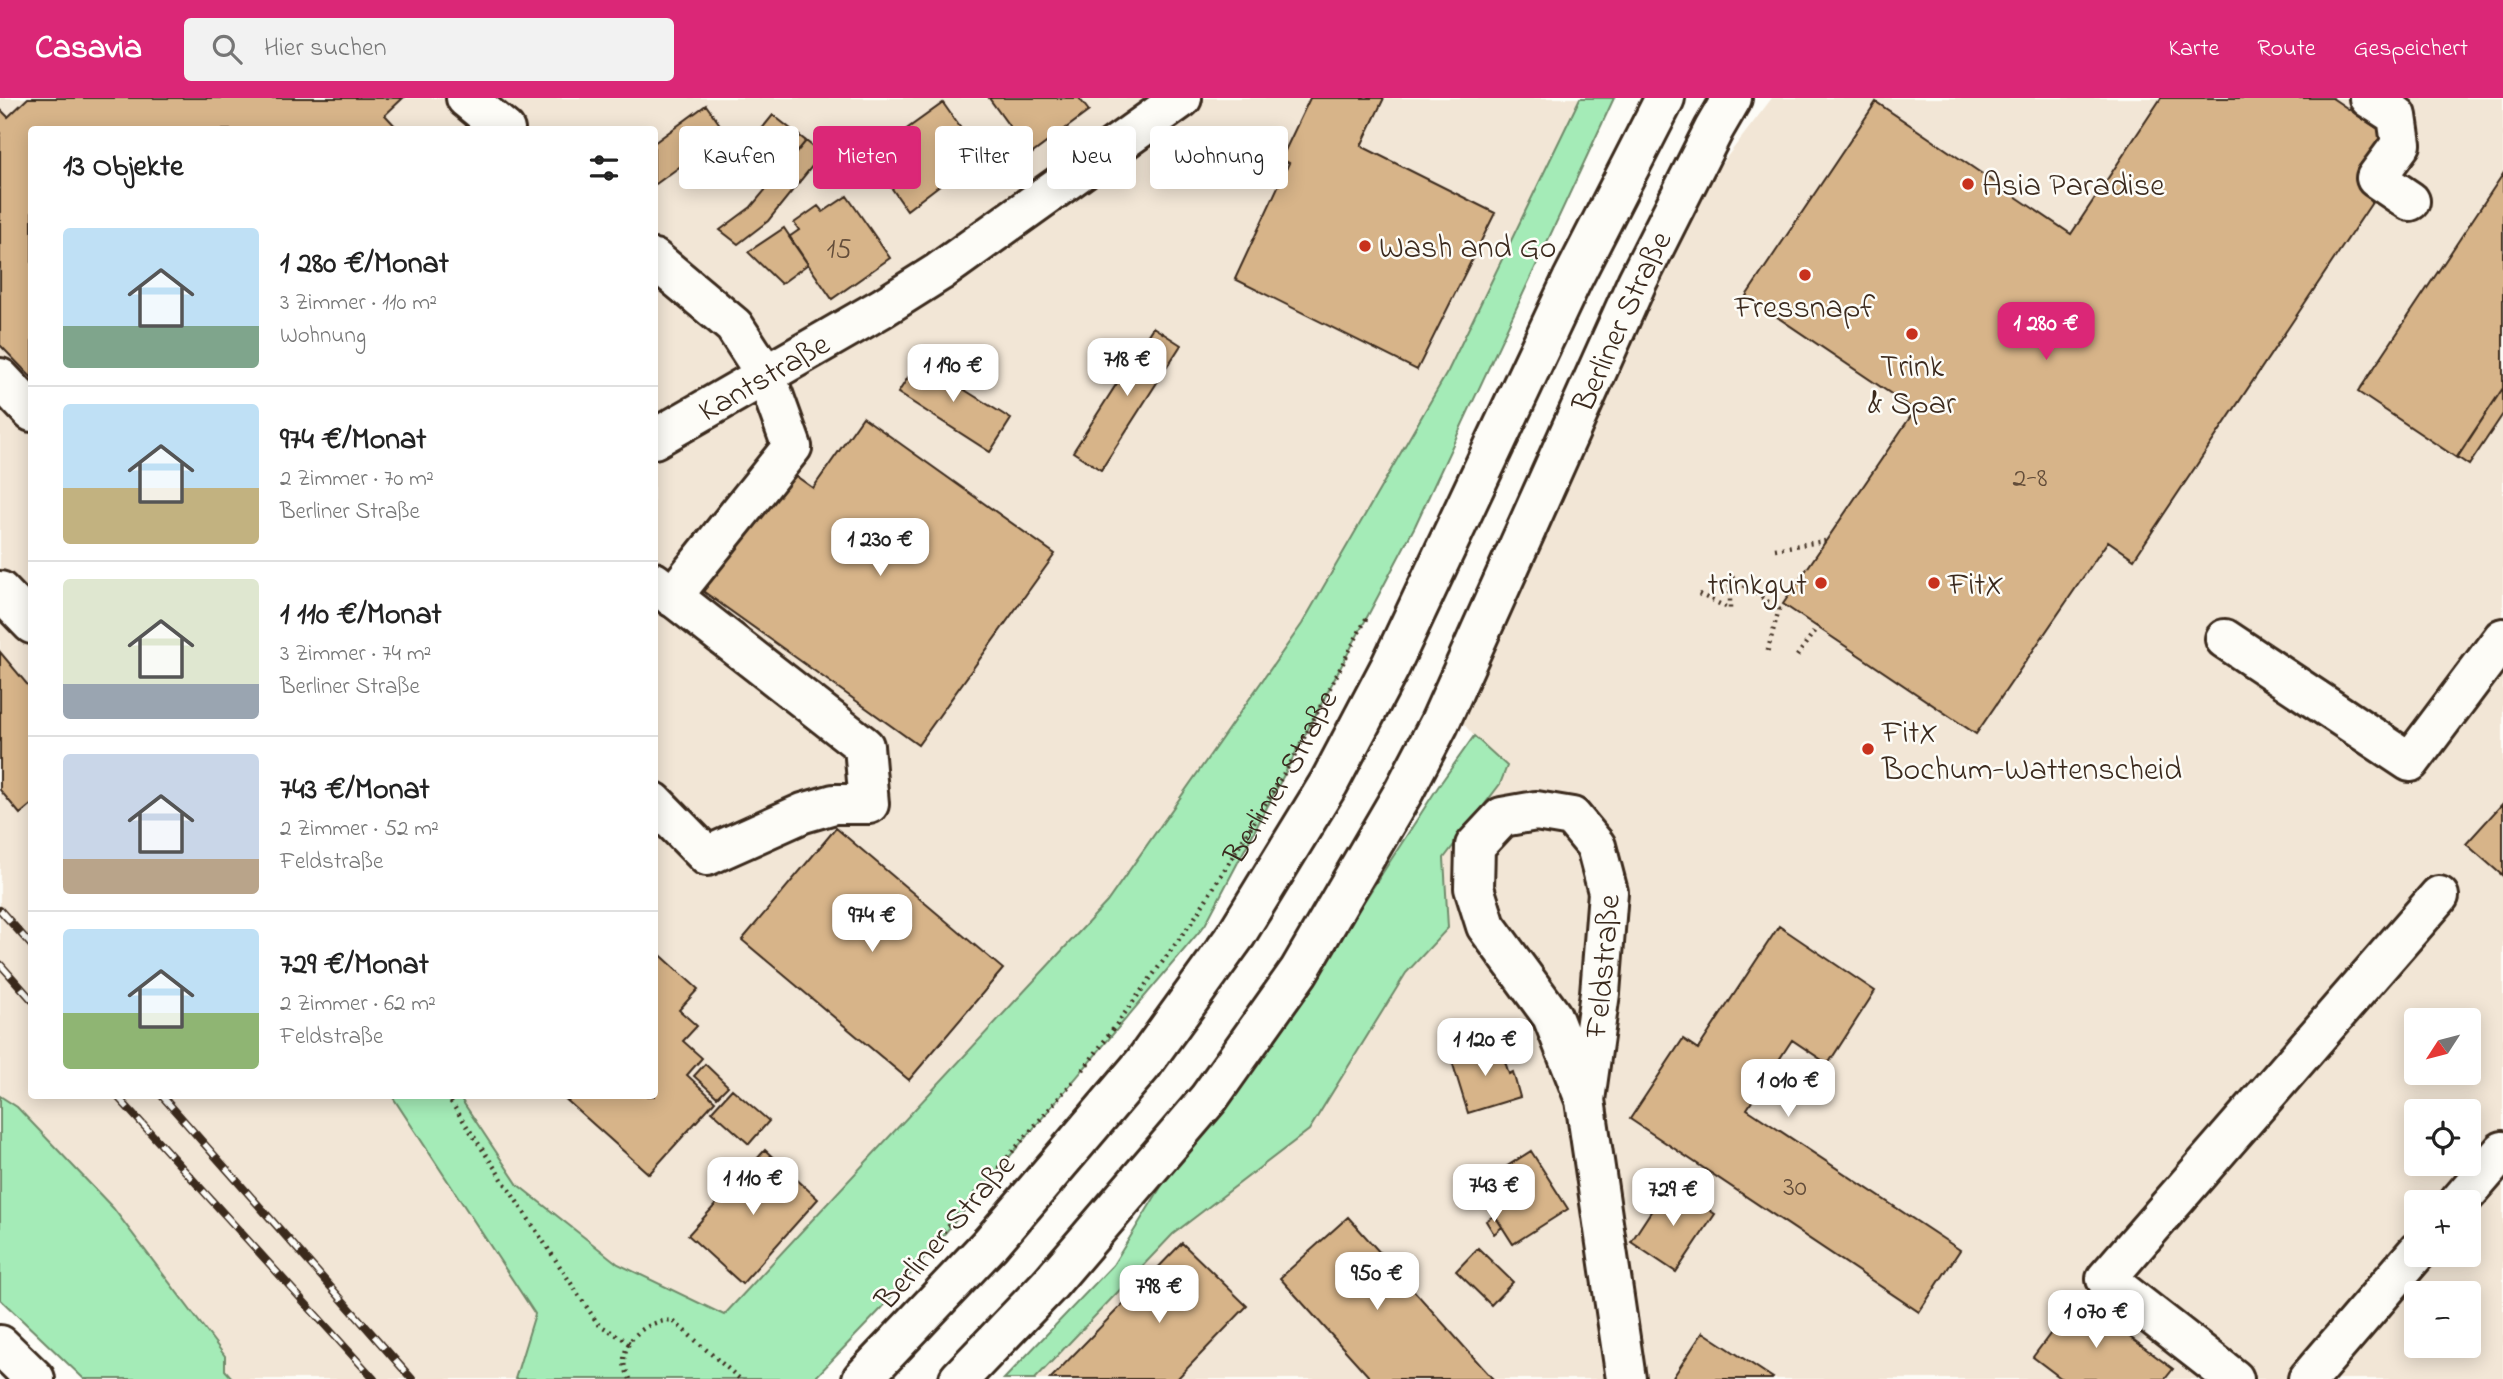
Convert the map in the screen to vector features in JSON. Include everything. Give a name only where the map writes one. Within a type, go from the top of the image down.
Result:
[{"type":"main road","points":[[466,98],[500,126]]},
{"type":"main road","name":"Kantstraße","points":[[658,437],[882,308],[939,272],[1182,98]]},
{"type":"main road","name":"Berliner Straße","points":[[862,1379],[991,1243],[1143,1064],[1236,935],[1329,783],[1390,667],[1572,280],[1665,98]]},
{"type":"main road","name":"Berliner Straße","points":[[959,1379],[1049,1284],[1209,1098],[1298,971],[1404,791],[1439,724],[1637,282],[1732,98]]},
{"type":"main road","points":[[2369,98],[2397,116],[2400,144],[2376,178],[2410,201]]},
{"type":"main road","points":[[658,262],[734,326],[766,375],[792,447],[663,589],[864,746],[869,804],[834,804],[803,813],[706,856],[658,807]]},
{"type":"main road","points":[[0,378],[28,408]]},
{"type":"main road","points":[[0,591],[28,620]]},
{"type":"main road","points":[[2225,639],[2410,762],[2503,638]]},
{"type":"main road","name":"Feldstraße","points":[[1585,1100],[1600,993],[1608,892],[1596,846],[1572,817],[1536,811],[1502,817],[1475,846],[1474,888],[1486,926],[1552,1016],[1585,1100],[1626,1379]]},
{"type":"main road","points":[[2234,1379],[2106,1279],[2439,896]]},
{"type":"main road","points":[[2469,1190],[2503,1151]]},
{"type":"main road","points":[[2308,1379],[2404,1267]]},
{"type":"main road","points":[[0,1345],[33,1377]]},
{"type":"path","points":[[1775,549],[1825,541]]},
{"type":"path","points":[[1699,594],[1730,609],[1730,576],[1779,608],[1767,653]]},
{"type":"path","name":"Berliner Straße","points":[[930,1247],[1086,1067],[1195,919],[1293,759],[1369,613]]},
{"type":"path","points":[[1797,656],[1818,626]]},
{"type":"path","points":[[449,1099],[598,1324],[630,1343]]},
{"type":"path","points":[[630,1379],[624,1363],[630,1343],[639,1330],[659,1321],[672,1320],[740,1379]]},
{"type":"shaded area","points":[[0,98],[1580,98],[1448,371],[1302,624],[1107,902],[724,1315],[618,1264],[518,1185],[461,1099],[658,1099],[658,126],[28,126],[28,1099],[394,1099],[535,1314],[515,1379],[233,1379],[113,1208],[17,1107],[0,1096]]},
{"type":"shaded area","points":[[1772,98],[2503,98],[2503,1379],[1035,1379],[1173,1234],[1309,1130],[1406,973],[1448,928],[1444,858],[1500,784],[1507,766],[1462,722],[1703,188]]},
{"type":"green space","points":[[1580,98],[1614,98],[1415,526],[1205,925],[881,1309],[814,1379],[515,1379],[535,1314],[394,1099],[461,1099],[518,1185],[618,1264],[724,1315],[1107,902],[1302,624],[1448,371]]},
{"type":"green space","points":[[1474,736],[1507,766],[1500,784],[1444,858],[1448,928],[1406,973],[1309,1130],[1173,1234],[1035,1379],[1004,1379],[1113,1265],[1167,1177],[1266,1053],[1438,787]]},
{"type":"green space","points":[[0,1096],[17,1107],[113,1208],[225,1356],[225,1370],[233,1379],[84,1379],[0,1299]]},
{"type":"building","points":[[28,98],[403,98],[385,115],[395,126],[28,126],[28,374],[0,345],[0,109],[8,117]]},
{"type":"building","points":[[989,98],[1079,98],[1089,111],[1069,126],[1047,126],[1047,142],[1033,153],[1033,126],[1009,126]]},
{"type":"building","name":"Wash and Go","points":[[1310,98],[1384,98],[1361,146],[1495,213],[1417,370],[1235,279],[1277,189],[1288,189],[1288,144]]},
{"type":"building","points":[[2161,98],[2332,98],[2387,135],[2357,181],[2377,195],[2134,559],[2108,541],[1976,734],[1783,604],[1915,410],[1746,296],[1876,102],[2071,234]]},
{"type":"building","points":[[943,103],[959,126],[935,126],[935,189],[907,210],[892,189],[921,189],[921,126],[911,126]]},
{"type":"building","points":[[706,105],[721,126],[679,126],[679,167],[658,183],[658,140]]},
{"type":"building","points":[[773,115],[787,126],[764,126]]},
{"type":"building","points":[[799,135],[806,141],[799,150]]},
{"type":"building","points":[[806,141],[813,147],[813,165],[799,183],[799,149]]},
{"type":"building","points":[[2503,174],[2503,388],[2457,458],[2358,392]]},
{"type":"building","points":[[766,189],[794,189],[768,221],[738,244],[720,230],[751,207]]},
{"type":"building","points":[[847,196],[890,258],[832,299],[789,237],[799,230],[794,223],[818,206],[823,212]]},
{"type":"building","points":[[784,228],[808,264],[781,284],[748,252]]},
{"type":"building","points":[[1153,327],[1181,345],[1101,470],[1073,452]]},
{"type":"building","points":[[923,354],[957,375],[952,382],[1011,419],[990,452],[898,393]]},
{"type":"building","points":[[2503,388],[2503,414],[2469,465],[2457,457]]},
{"type":"building","points":[[863,417],[1055,554],[918,745],[700,589],[786,469],[813,488]]},
{"type":"building","points":[[0,652],[28,685],[28,807],[20,814],[0,790]]},
{"type":"building","points":[[2503,803],[2503,876],[2466,844]]},
{"type":"building","points":[[836,828],[1003,969],[909,1080],[742,940]]},
{"type":"building","points":[[1779,926],[1875,991],[1828,1064],[1792,1040],[1747,1109],[1960,1250],[1919,1312],[1630,1119],[1683,1039],[1698,1049]]},
{"type":"building","points":[[658,953],[698,989],[679,1010],[697,1026],[683,1041],[702,1058],[687,1075],[715,1101],[649,1174],[565,1099],[658,1099]]},
{"type":"building","points":[[1478,1030],[1484,1048],[1451,1058],[1445,1040]]},
{"type":"building","points":[[1499,1043],[1509,1074],[1513,1072],[1520,1097],[1468,1113],[1451,1058]]},
{"type":"building","points":[[705,1064],[728,1086],[717,1097],[694,1076]]},
{"type":"building","points":[[732,1089],[769,1121],[749,1144],[712,1111]]},
{"type":"building","points":[[765,1150],[818,1199],[742,1284],[688,1235]]},
{"type":"building","points":[[1531,1151],[1568,1209],[1513,1244],[1476,1186]]},
{"type":"building","points":[[1669,1184],[1715,1214],[1676,1272],[1631,1242]]},
{"type":"building","points":[[1495,1215],[1502,1227],[1494,1234],[1486,1221]]},
{"type":"building","points":[[1348,1217],[1493,1379],[1371,1379],[1280,1278]]},
{"type":"building","points":[[1182,1243],[1247,1306],[1177,1379],[1050,1379]]},
{"type":"building","points":[[1478,1248],[1513,1282],[1491,1305],[1456,1271]]},
{"type":"building","points":[[2077,1298],[2173,1369],[2165,1379],[2062,1379],[2033,1357]]},
{"type":"building","points":[[1703,1332],[1773,1378],[1672,1379]]},
{"type":"railway","points":[[0,910],[28,942]]},
{"type":"railway","points":[[0,964],[28,996]]},
{"type":"railway","points":[[120,1099],[374,1379]]},
{"type":"railway","points":[[165,1099],[412,1379]]},
{"type":"place","name":"Asia Paradise","points":[[1968,184]]},
{"type":"place","name":"Wash and Go","points":[[1365,246]]},
{"type":"place","name":"Fressnapf","points":[[1805,275]]},
{"type":"place","name":"Trink & Spar","points":[[1912,334]]},
{"type":"place","name":"trinkgut","points":[[1821,583]]},
{"type":"place","name":"FitX","points":[[1934,583]]},
{"type":"place","name":"FitX Bochum-Wattenscheid","points":[[1868,749]]}]
